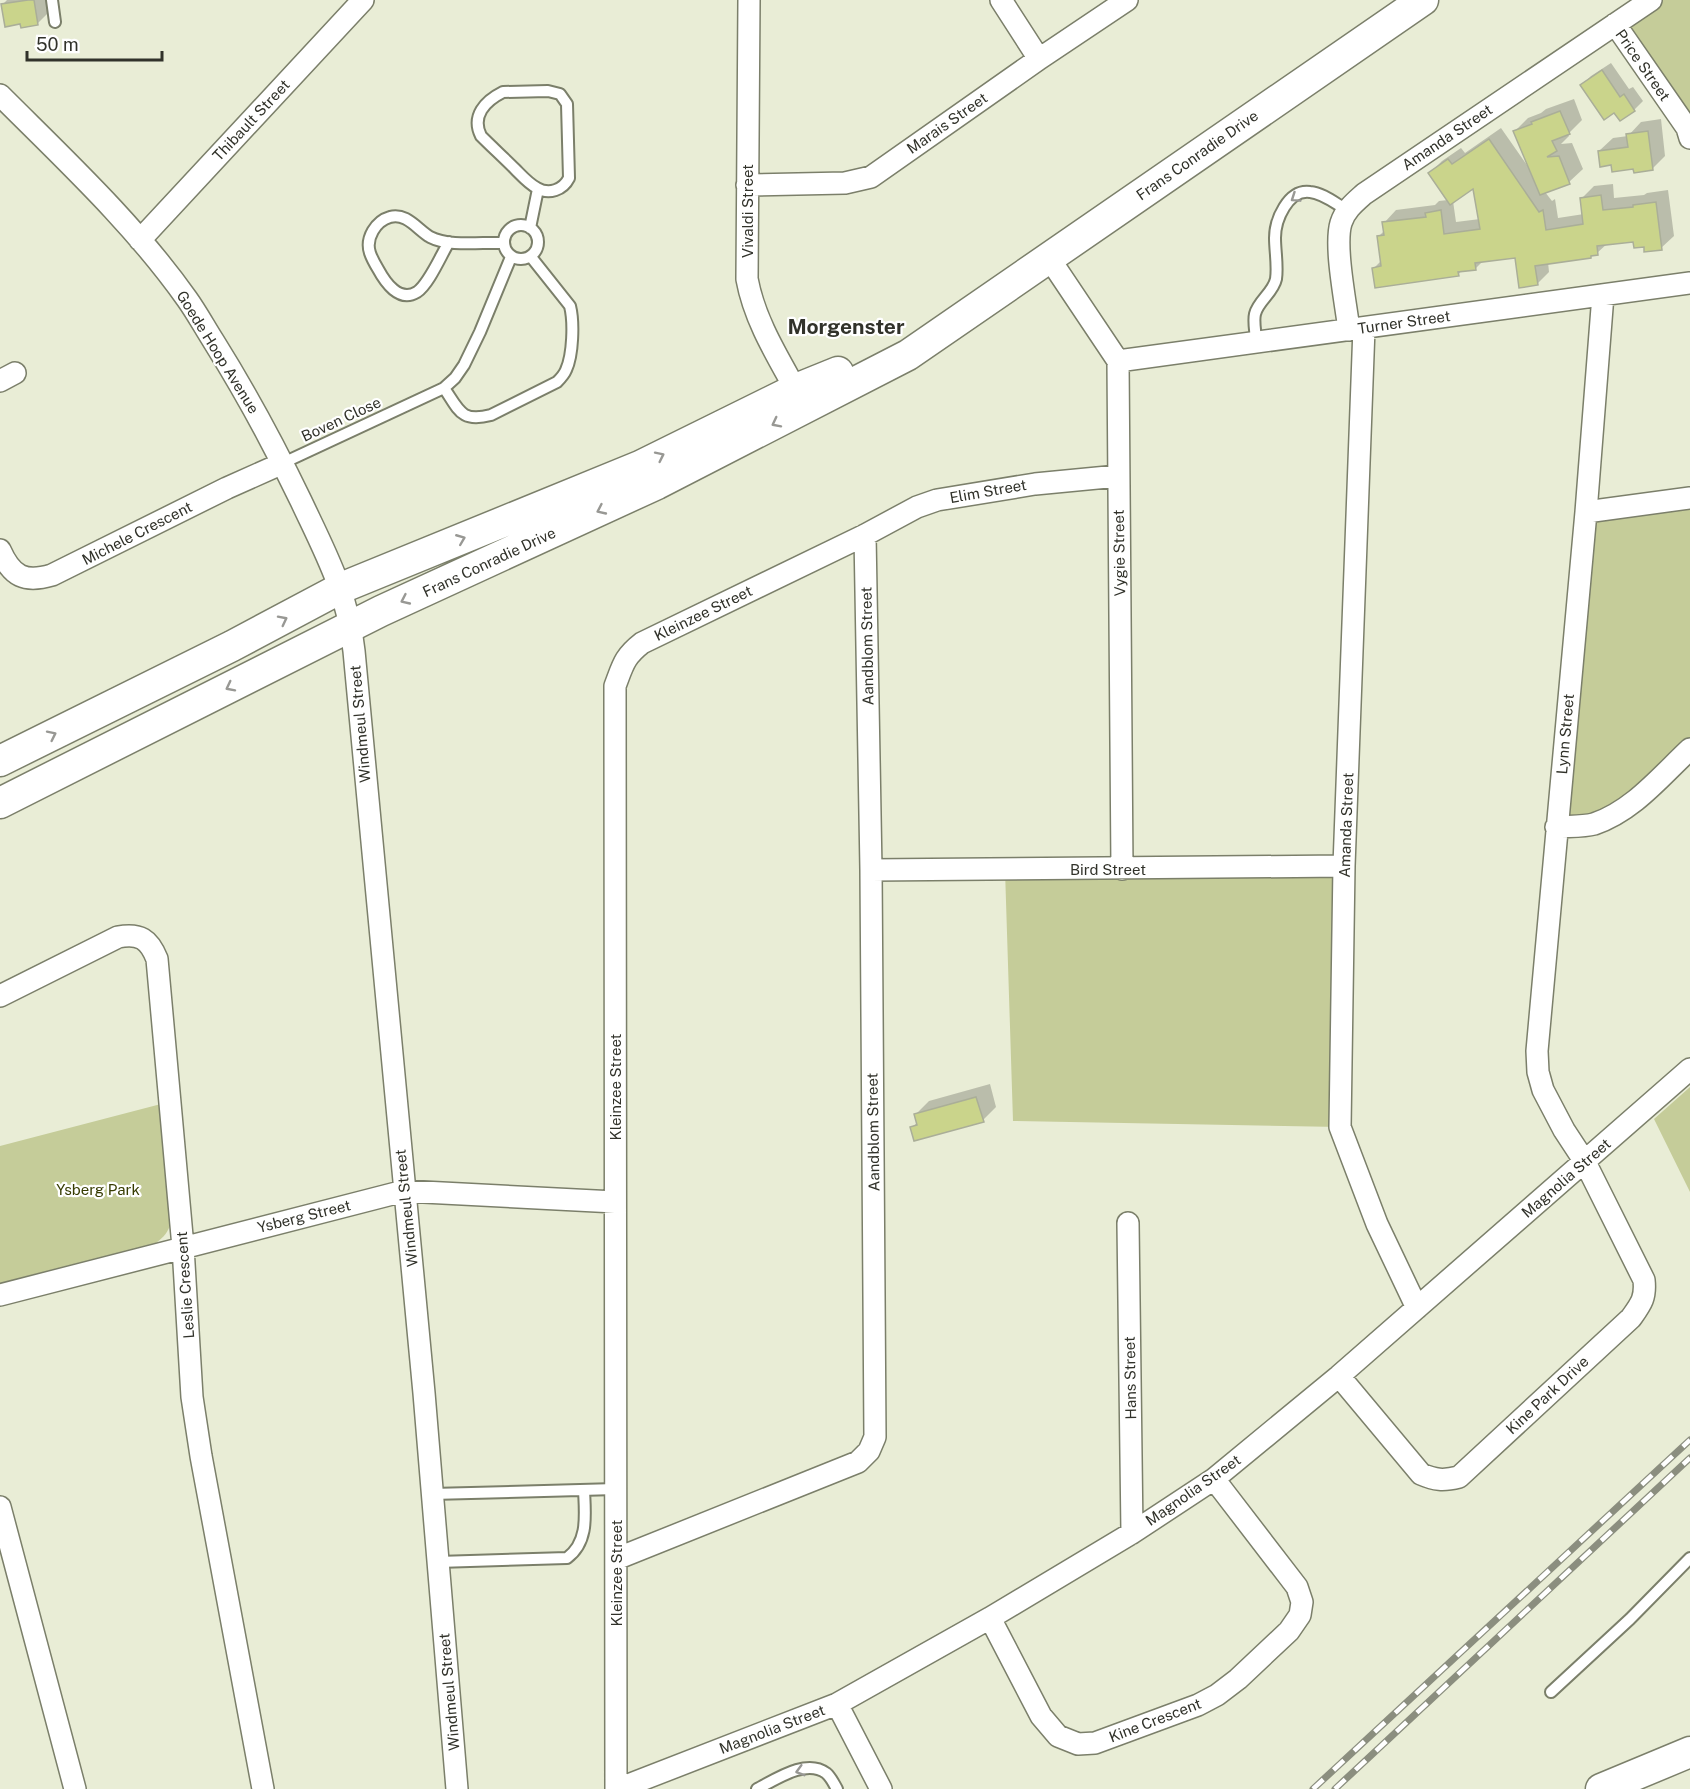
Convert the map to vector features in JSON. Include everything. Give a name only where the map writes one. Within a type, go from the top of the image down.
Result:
[{"type":"street","name":"Thibault Street","points":[[140,240],[363,0]]},
{"type":"street","name":"Vivaldi Street","points":[[749,0],[747,279],[760,323],[801,398]]},
{"type":"street","points":[[1000,0],[1039,59]]},
{"type":"street","name":"Marais Street","points":[[747,185],[845,183],[871,177],[1127,0]]},
{"type":"street","name":"Frans Conradie Drive","points":[[0,761],[232,646],[341,588],[908,355],[1423,0]]},
{"type":"street","name":"Amanda Street","points":[[1417,1308],[1377,1224],[1340,1127],[1356,329],[1338,241],[1341,223],[1347,210],[1364,194],[1651,0]]},
{"type":"street","name":"Price Street","points":[[1615,24],[1687,128],[1690,138]]},
{"type":"street","name":"Goede Hoop Avenue","points":[[0,95],[79,173],[140,240],[188,299],[283,463],[341,588]]},
{"type":"street","points":[[1049,258],[1118,360]]},
{"type":"street","name":"Turner Street","points":[[1118,360],[1690,283]]},
{"type":"street","name":"Lynn Street","points":[[1585,1162],[1564,1130],[1543,1090],[1538,1072],[1537,1051],[1586,512],[1603,295]]},
{"type":"street","name":"Vygie Street","points":[[1118,360],[1122,869]]},
{"type":"street","name":"Frans Conradie Drive","points":[[0,803],[381,611],[657,484],[801,398]]},
{"type":"street","name":"Michele Crescent","points":[[0,550],[14,571],[25,578],[36,580],[52,575],[227,488],[283,463]]},
{"type":"street","name":"Elim Street","points":[[865,535],[917,507],[937,500],[1035,484],[1118,476]]},
{"type":"street","points":[[1586,512],[1690,498]]},
{"type":"street","name":"Aandblom Street","points":[[616,1559],[858,1462],[869,1451],[875,1437],[871,870],[865,535]]},
{"type":"street","name":"Kleinzee Street","points":[[617,1789],[615,686],[623,664],[630,653],[642,643],[865,535]]},
{"type":"street","name":"Windmeul Street","points":[[341,588],[351,627],[424,1393],[457,1789]]},
{"type":"street","points":[[1556,827],[1591,825],[1630,806],[1690,748]]},
{"type":"street","name":"Bird Street","points":[[871,870],[1344,866]]},
{"type":"street","name":"Leslie Crescent","points":[[0,996],[118,937],[130,934],[147,941],[157,959],[183,1247],[194,1409],[262,1789]]},
{"type":"street","name":"Magnolia Street","points":[[617,1789],[837,1704],[990,1618],[1132,1533],[1214,1479],[1339,1376],[1690,1069]]},
{"type":"street","name":"Kine Park Drive","points":[[1339,1376],[1421,1474],[1434,1480],[1444,1481],[1459,1477],[1631,1318],[1641,1304],[1645,1292],[1644,1280],[1585,1162]]},
{"type":"street","name":"Ysberg Street","points":[[0,1294],[404,1191],[615,1202]]},
{"type":"street","name":"Hans Street","points":[[1128,1223],[1132,1533]]},
{"type":"street","name":"Kine Crescent","points":[[990,1618],[1041,1716],[1058,1736],[1078,1744],[1095,1743],[1198,1705],[1217,1695],[1238,1679],[1289,1631],[1300,1615],[1302,1602],[1297,1587],[1214,1479]]},
{"type":"street","points":[[0,1507],[75,1789]]},
{"type":"street","points":[[837,1704],[881,1789]]},
{"type":"street","points":[[1600,1789],[1690,1752]]},
{"type":"lane","points":[[52,0],[56,22]]},
{"type":"lane","points":[[503,92],[555,92],[560,94],[567,104],[569,178],[560,188],[553,191],[538,189],[481,136],[477,128],[478,114],[503,92]]},
{"type":"lane","points":[[530,228],[538,189]]},
{"type":"lane","points":[[1256,342],[1255,314],[1275,282],[1275,235],[1283,208],[1296,195],[1309,191],[1320,194],[1347,210]]},
{"type":"lane","points":[[449,242],[424,285],[416,293],[410,294],[395,292],[390,288],[374,262],[368,246],[374,229],[391,216],[405,219],[432,238],[449,242],[503,243]]},
{"type":"lane","points":[[521,225],[530,228],[538,236],[538,248],[531,257],[521,260],[511,257],[503,243],[512,227],[521,225]]},
{"type":"lane","points":[[511,257],[464,365],[444,388],[459,411],[466,417],[491,415],[557,382],[567,369],[572,328],[570,306],[531,257]]},
{"type":"lane","name":"Boven Close","points":[[283,463],[444,388]]},
{"type":"lane","points":[[432,1494],[616,1489]]},
{"type":"lane","points":[[438,1562],[567,1558],[578,1548],[584,1533],[584,1490]]},
{"type":"lane","points":[[1551,1692],[1630,1619],[1690,1558]]},
{"type":"lane","points":[[758,1789],[800,1769],[810,1768],[825,1773],[837,1789]]},
{"type":"green space","points":[[1651,0],[1690,0],[1690,138],[1615,24]]},
{"type":"green space","points":[[1690,498],[1690,745],[1626,807],[1557,822],[1586,512]]},
{"type":"green space","points":[[1344,866],[1340,1127],[1013,1121],[1005,870]]},
{"type":"green space","points":[[1690,1087],[1690,1192],[1654,1119]]},
{"type":"green space","name":"Ysberg Park","points":[[161,1104],[171,1223],[167,1232],[156,1243],[0,1283],[0,1146]]},
{"type":"building","points":[[34,0],[38,25],[21,28],[20,24],[5,27],[1,4]]},
{"type":"building","points":[[1602,70],[1620,97],[1624,94],[1635,111],[1620,121],[1614,113],[1604,120],[1580,85]]},
{"type":"building","points":[[1560,111],[1570,134],[1552,141],[1557,151],[1547,157],[1559,156],[1570,184],[1540,195],[1513,131]]},
{"type":"building","points":[[1648,131],[1653,170],[1634,173],[1633,169],[1612,172],[1611,165],[1600,167],[1598,151],[1628,147],[1626,134]]},
{"type":"building","points":[[1489,139],[1539,212],[1543,210],[1546,230],[1583,224],[1580,198],[1601,195],[1603,210],[1656,202],[1662,250],[1644,252],[1644,247],[1634,248],[1633,242],[1597,246],[1598,255],[1591,256],[1591,258],[1535,266],[1538,285],[1519,288],[1515,258],[1475,263],[1476,270],[1458,272],[1459,276],[1375,288],[1372,268],[1381,266],[1377,236],[1384,235],[1382,222],[1426,217],[1425,213],[1441,210],[1444,234],[1480,229],[1473,189],[1450,205],[1428,173],[1448,159],[1452,164]]},
{"type":"building","points":[[976,1097],[984,1122],[914,1141],[910,1127],[917,1125],[914,1114]]},
{"type":"railway","points":[[1313,1789],[1690,1440]]},
{"type":"railway","points":[[1335,1789],[1690,1458]]},
{"type":"district","name":"Morgenster","points":[[846,326]]}]
